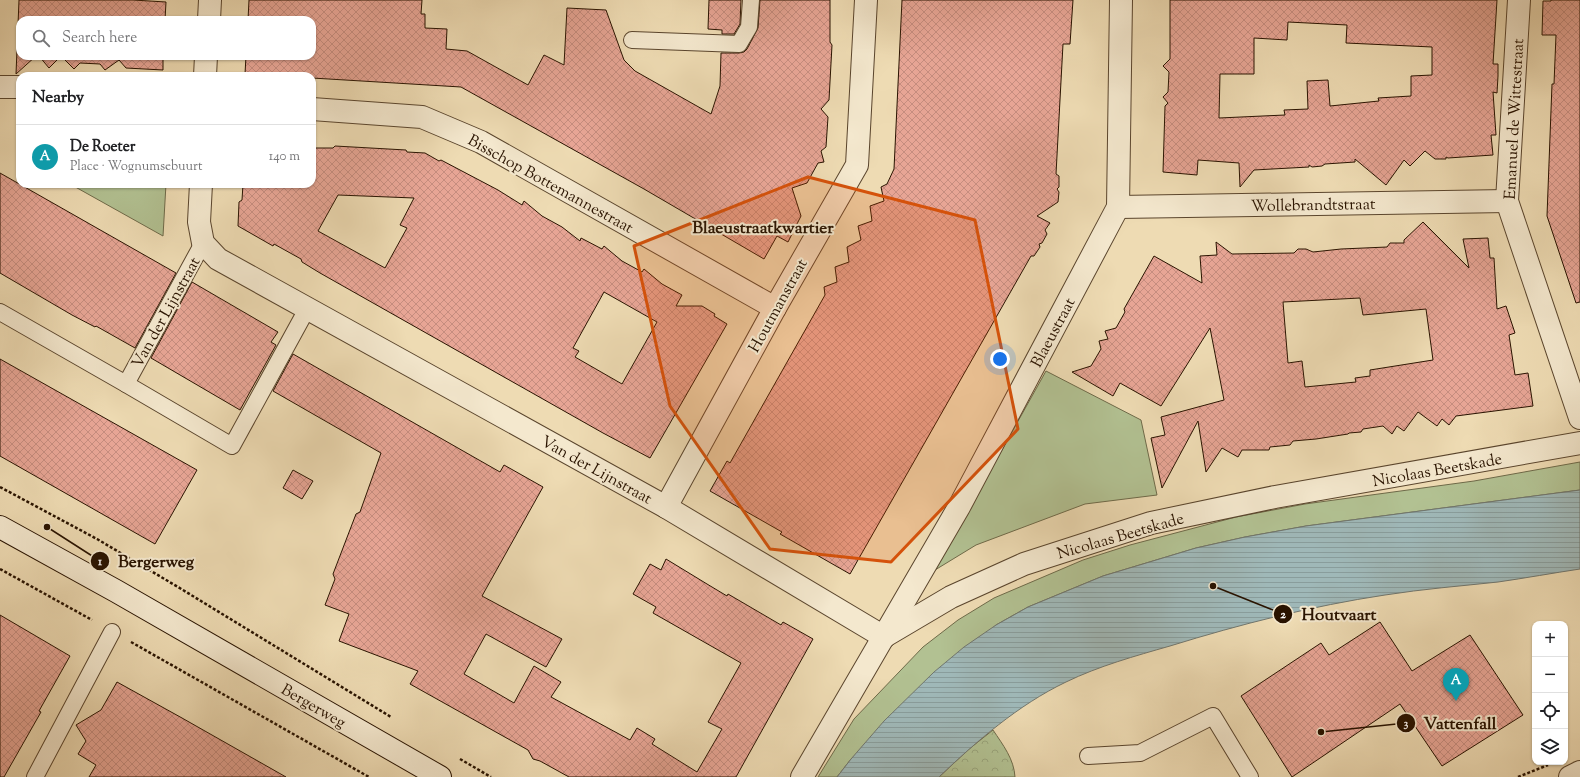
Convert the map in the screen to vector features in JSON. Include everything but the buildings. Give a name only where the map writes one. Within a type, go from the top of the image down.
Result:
[{"type":"street","points":[[209,16],[210,0]]},
{"type":"street","name":"Houtmanstraat","points":[[666,507],[775,308],[857,165],[866,0]]},
{"type":"street","name":"Blaeustraat","points":[[884,637],[959,507],[1118,207],[1121,0]]},
{"type":"street","name":"Emanuel de Wittestraat","points":[[1519,0],[1507,201],[1580,418]]},
{"type":"street","points":[[205,72],[206,60]]},
{"type":"street","points":[[0,87],[16,88]]},
{"type":"street","name":"Bisschop Bottemannestraat","points":[[316,109],[422,117],[481,142],[775,308]]},
{"type":"street","points":[[200,188],[199,222],[203,243]]},
{"type":"street","name":"Wollebrandtstraat","points":[[1118,207],[1507,201]]},
{"type":"street","name":"Van der Lijnstraat","points":[[203,243],[218,259],[666,507],[884,637]]},
{"type":"street","name":"Nicolaas Beetskade","points":[[802,777],[884,637],[951,597],[1024,564],[1151,523],[1275,497],[1580,443]]},
{"type":"street","name":"Bergerweg","points":[[0,527],[116,591],[440,777]]},
{"type":"street","points":[[1570,777],[1580,772]]},
{"type":"lane","points":[[632,40],[739,44],[749,27],[751,0]]},
{"type":"lane","name":"Van der Lijnstraat","points":[[126,384],[203,243]]},
{"type":"lane","name":"Van der Lijnstraat","points":[[0,312],[232,446],[307,309]]},
{"type":"lane","points":[[35,777],[112,632]]},
{"type":"lane","points":[[1088,756],[1140,753],[1213,716],[1250,777]]},
{"type":"path","points":[[0,486],[124,555],[393,718]]},
{"type":"path","points":[[0,569],[369,777]]},
{"type":"path","points":[[458,758],[491,777]]},
{"type":"path","points":[[1518,777],[1548,765]]},
{"type":"highlighted area","points":[[808,177],[975,220],[1018,429],[891,562],[770,549],[670,406],[634,246]]},
{"type":"green space","points":[[77,188],[166,188],[163,236]]},
{"type":"green space","points":[[1046,371],[1141,420],[1157,495],[1085,504],[976,545],[935,570]]},
{"type":"green space","points":[[1580,462],[1580,490],[1306,526],[1245,537],[1196,548],[1103,576],[1028,607],[996,625],[851,759],[837,777],[818,777],[854,719],[923,647],[958,620],[994,598],[1083,560],[1130,545],[1236,517],[1305,504],[1474,481]]},
{"type":"green space","points":[[993,730],[1013,764],[1015,777],[939,777],[969,749]]},
{"type":"water","points":[[1580,490],[1580,569],[1498,582],[1413,591],[1358,599],[1277,616],[1223,630],[1091,671],[1048,691],[1031,701],[983,737],[939,777],[837,777],[884,721],[934,672],[964,647],[996,625],[1028,607],[1103,576],[1196,548],[1306,526]]},
{"type":"place","name":"Bergerweg","points":[[47,527]]},
{"type":"place","name":"Houtvaart","points":[[1213,586]]},
{"type":"place","name":"De Roeter","points":[[1456,701]]},
{"type":"place","name":"Vattenfall","points":[[1321,732]]},
{"type":"district","name":"Blaeustraatkwartier","points":[[763,227]]}]
